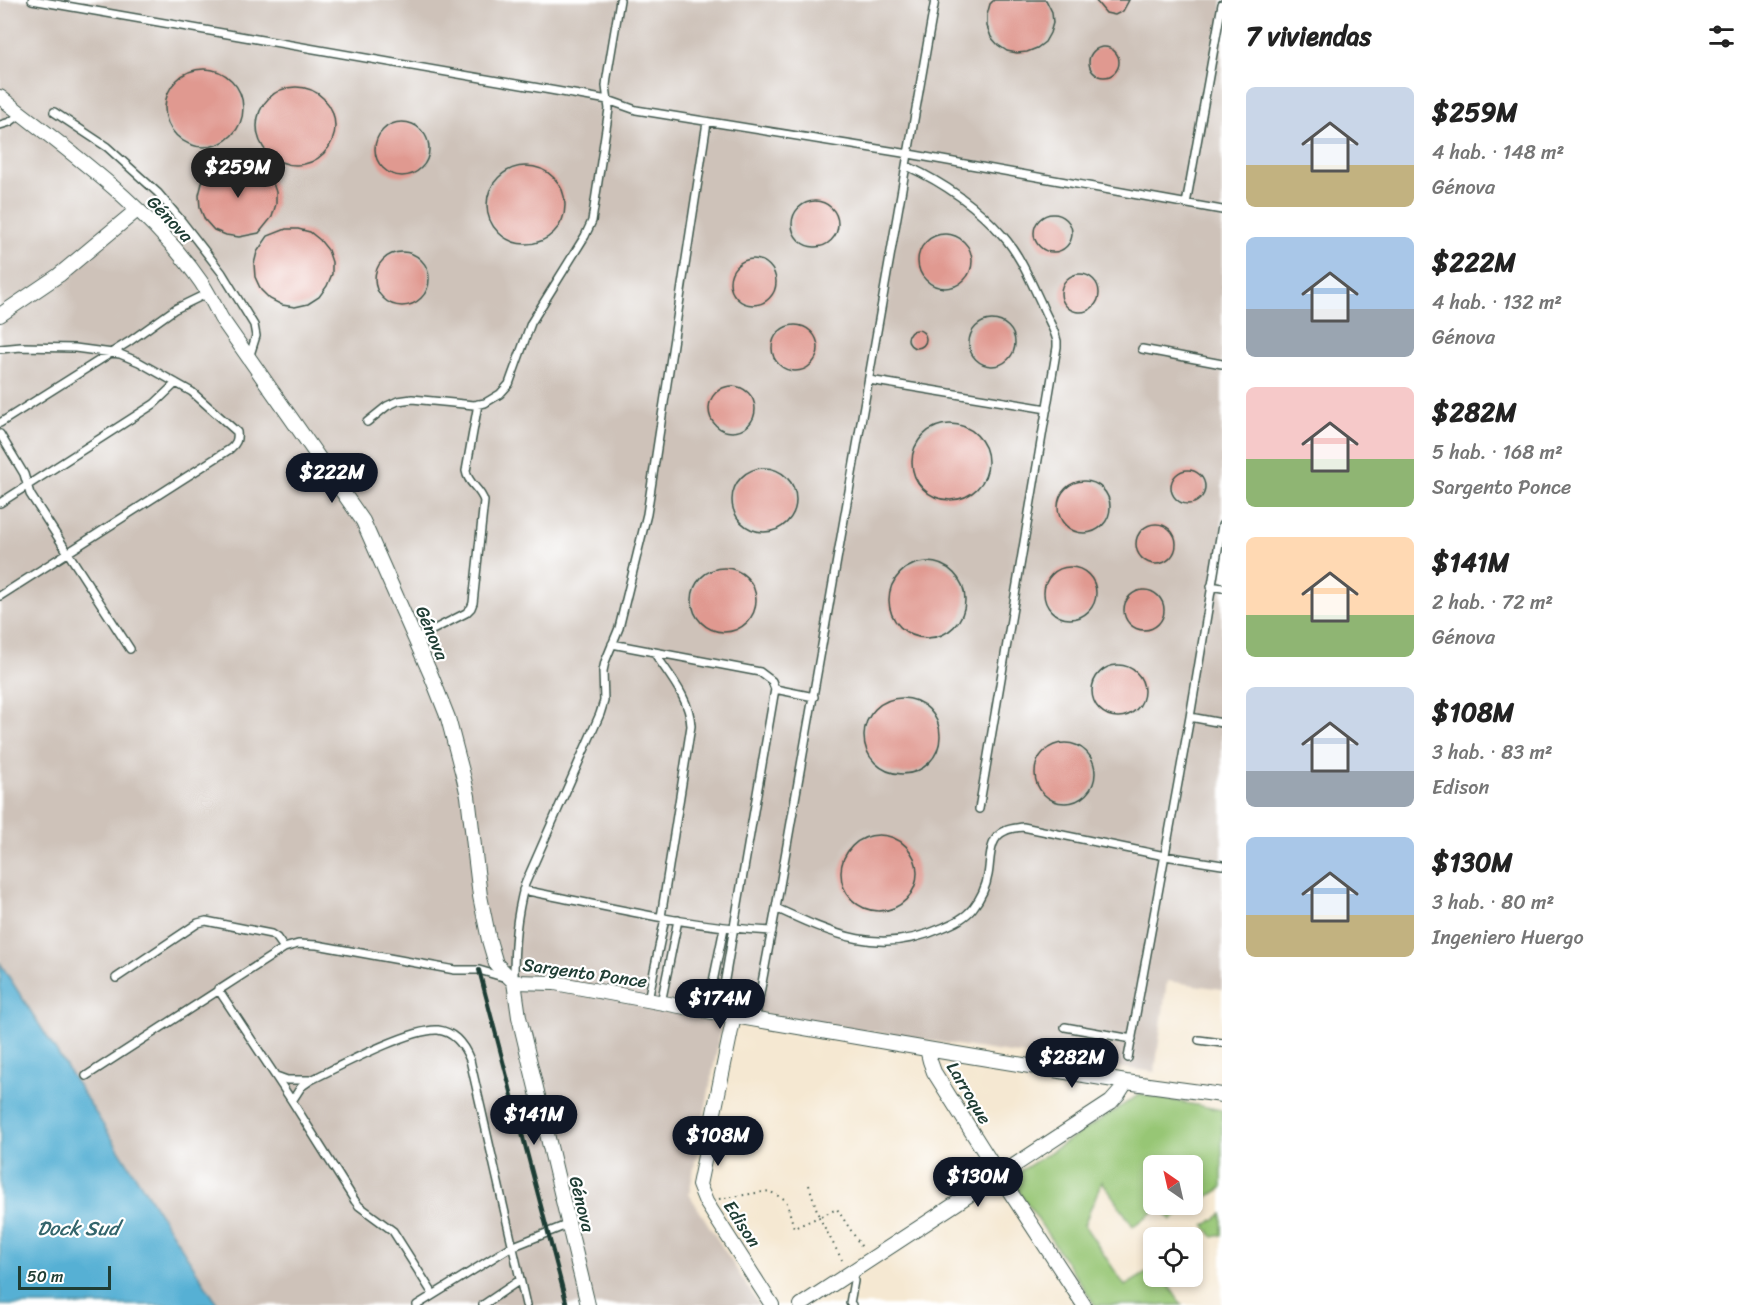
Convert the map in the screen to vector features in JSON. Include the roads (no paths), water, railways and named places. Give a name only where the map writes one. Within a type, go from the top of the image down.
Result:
[{"type":"street","name":"Génova","points":[[0,97],[115,189],[181,256],[208,293],[221,318],[363,521],[436,686],[458,753],[468,796],[480,896],[496,964],[514,982],[519,1017],[588,1305]]},
{"type":"street","points":[[0,315],[59,275],[137,210]]},
{"type":"street","name":"Sargento Ponce","points":[[514,982],[555,984],[1125,1082],[1222,1095]]},
{"type":"street","name":"Edison","points":[[734,1016],[699,1185],[706,1202],[772,1305]]},
{"type":"street","name":"Larroque","points":[[927,1049],[934,1072],[1084,1305]]},
{"type":"street","points":[[801,1305],[1111,1102],[1119,1094],[1125,1082]]},
{"type":"lane","points":[[32,0],[608,100],[636,111],[909,154],[1222,210]]},
{"type":"lane","points":[[367,422],[387,406],[398,401],[412,399],[474,405],[485,403],[500,394],[509,384],[531,322],[592,221],[609,109],[607,77],[620,0]]},
{"type":"lane","points":[[756,1020],[935,0]]},
{"type":"lane","points":[[1186,204],[1222,4]]},
{"type":"lane","points":[[54,112],[107,147],[158,193],[180,219],[222,273],[254,325],[256,336],[249,358]]},
{"type":"lane","points":[[0,125],[10,122],[21,114]]},
{"type":"lane","points":[[514,982],[514,946],[518,909],[523,890],[535,858],[600,714],[604,701],[605,662],[619,628],[647,514],[707,122]]},
{"type":"lane","points":[[907,166],[933,180],[983,216],[1003,236],[1028,273],[1057,342],[979,809]]},
{"type":"lane","points":[[0,423],[111,353],[175,309],[208,293]]},
{"type":"lane","points":[[0,349],[75,348],[120,354],[192,392],[237,432],[238,438],[235,444],[0,596]]},
{"type":"lane","points":[[1142,349],[1222,364]]},
{"type":"lane","points":[[869,380],[1047,409]]},
{"type":"lane","points":[[0,503],[154,404],[176,383]]},
{"type":"lane","points":[[415,639],[466,613],[473,603],[484,501],[480,490],[467,477],[466,471],[478,404]]},
{"type":"lane","points":[[0,434],[24,474],[30,494],[130,649]]},
{"type":"lane","points":[[1128,1058],[1190,717],[1222,525]]},
{"type":"lane","points":[[1211,586],[1222,588]]},
{"type":"lane","points":[[612,644],[760,672],[772,681],[775,689],[734,929],[713,1012]]},
{"type":"lane","points":[[654,652],[685,699],[691,726],[663,917],[654,1002]]},
{"type":"lane","points":[[775,689],[814,697]]},
{"type":"lane","points":[[1190,717],[1222,723]]},
{"type":"lane","points":[[776,908],[847,937],[886,941],[920,937],[956,922],[973,908],[988,877],[992,844],[996,837],[1003,831],[1023,828],[1222,865]]},
{"type":"lane","points":[[523,890],[678,920],[734,929],[772,931]]},
{"type":"lane","points":[[654,1002],[678,920]]},
{"type":"lane","points":[[116,978],[198,923],[206,921],[271,934],[284,948]]},
{"type":"lane","points":[[713,1012],[724,927]]},
{"type":"lane","name":"Sargento Ponce","points":[[86,1076],[218,989],[284,948],[298,944],[316,945],[455,970],[479,970],[514,982]]},
{"type":"lane","points":[[218,989],[355,1201],[393,1231],[433,1294]]},
{"type":"lane","points":[[1065,1027],[1132,1039]]},
{"type":"lane","points":[[292,1101],[301,1088],[311,1080],[403,1038],[424,1031],[439,1030],[460,1040],[470,1060],[526,1305]]},
{"type":"lane","points":[[1199,1040],[1222,1043]]},
{"type":"lane","points":[[275,1076],[287,1080],[311,1080]]},
{"type":"lane","points":[[417,1305],[512,1247],[569,1224]]},
{"type":"lane","points":[[850,1304],[854,1281],[852,1272]]},
{"type":"lane","points":[[483,1305],[520,1280]]},
{"type":"water","name":"Dock Sud","points":[[0,963],[218,1305],[0,1305]]},
{"type":"railway","points":[[479,970],[567,1305]]}]
